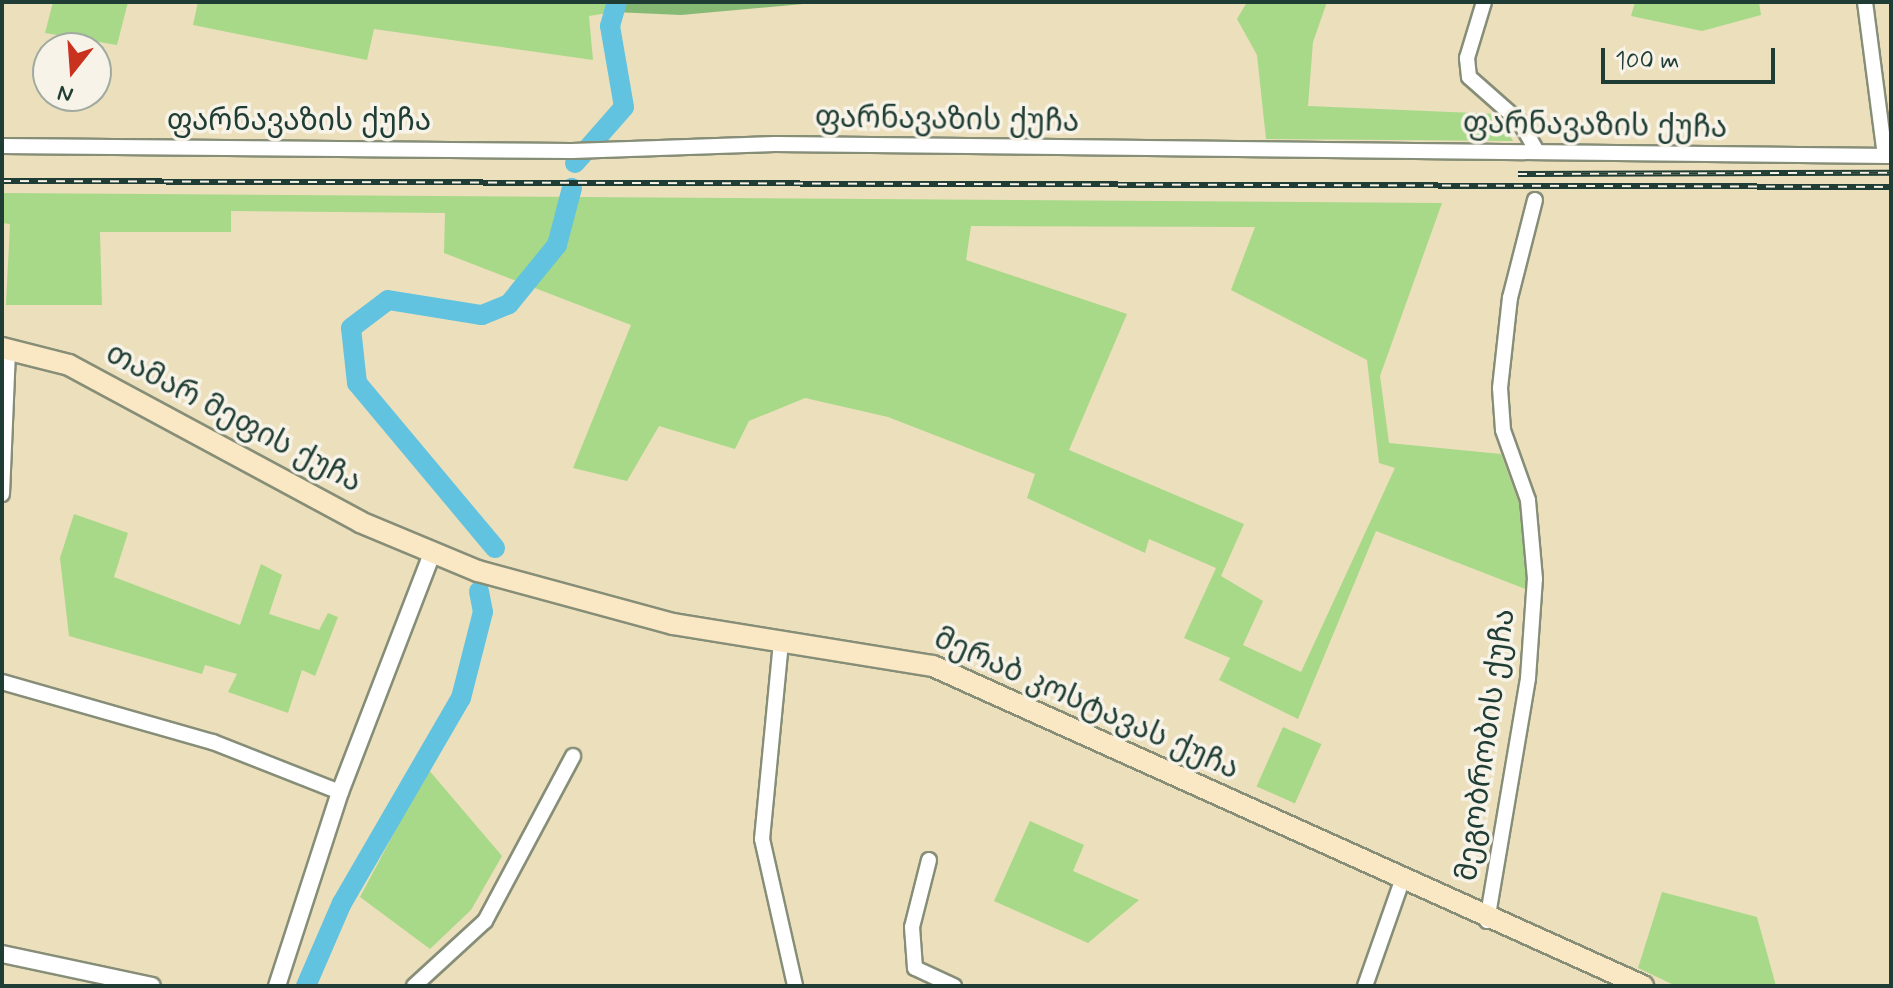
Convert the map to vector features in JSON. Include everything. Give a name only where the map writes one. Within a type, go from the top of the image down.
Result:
[{"type":"main road","name":"თამარ მეფის ქუჩა","points":[[5,348],[69,365],[432,554]]},
{"type":"main road","name":"მერაბ კოსტავას ქუჩა","points":[[432,554],[588,603],[781,642],[933,666],[1487,921],[1643,986]]},
{"type":"street","points":[[1484,2],[1467,58],[1469,77],[1520,122],[1537,152]]},
{"type":"street","points":[[1865,2],[1888,156]]},
{"type":"street","name":"ფარნავაზის ქუჩა","points":[[2,146],[572,151],[775,144],[1888,156]]},
{"type":"street","name":"მეგობრობის ქუჩა","points":[[1487,921],[1528,678],[1535,579],[1528,500],[1503,430],[1500,388],[1510,298],[1535,200]]},
{"type":"street","points":[[2,494],[5,348]]},
{"type":"street","points":[[277,986],[340,792],[432,554]]},
{"type":"street","points":[[781,642],[762,839],[795,986]]},
{"type":"street","points":[[2,682],[213,742],[340,792]]},
{"type":"street","points":[[414,986],[485,921],[573,756]]},
{"type":"street","points":[[929,860],[912,927],[915,968],[954,986]]},
{"type":"street","points":[[1365,986],[1402,881]]},
{"type":"street","points":[[2,954],[152,986]]},
{"type":"green space","points":[[53,2],[128,2],[117,45],[112,44],[112,32],[45,32]]},
{"type":"green space","points":[[198,2],[617,2],[614,12],[589,16],[593,60],[374,29],[367,60],[193,25]]},
{"type":"green space","points":[[617,2],[825,2],[681,15],[614,12]]},
{"type":"green space","points":[[1247,2],[1327,2],[1313,42],[1308,106],[1498,114],[1513,141],[1266,139],[1257,55],[1237,19]]},
{"type":"green space","points":[[1635,2],[1759,2],[1761,15],[1702,31],[1631,16]]},
{"type":"green space","points":[[2,193],[1442,203],[1380,376],[1389,443],[1501,454],[1520,506],[1528,590],[1376,531],[1298,719],[1219,680],[1230,658],[1184,638],[1216,568],[1149,539],[1145,553],[1027,498],[1035,474],[888,417],[805,398],[749,421],[735,449],[659,426],[627,481],[573,468],[631,325],[444,253],[445,213],[231,211],[231,232],[100,232],[102,305],[6,305],[10,224],[2,223]],"holes":[[[971,226],[1255,227],[1231,290],[1367,360],[1379,463],[1395,468],[1301,672],[1243,645],[1263,601],[1221,576],[1244,524],[1069,450],[1127,314],[966,260]]]},
{"type":"green space","points":[[74,514],[128,533],[114,577],[240,625],[261,564],[282,575],[269,614],[319,630],[328,613],[338,617],[315,676],[302,670],[288,713],[228,692],[237,674],[205,665],[202,674],[69,636],[60,558]]},
{"type":"green space","points":[[1283,727],[1321,744],[1295,803],[1257,786]]},
{"type":"green space","points":[[428,769],[502,856],[471,910],[430,949],[360,897]]},
{"type":"green space","points":[[1030,821],[1084,845],[1073,871],[1139,900],[1088,943],[994,901]]},
{"type":"green space","points":[[1662,892],[1757,917],[1776,986],[1676,986],[1638,968]]},
{"type":"waterway","points":[[575,163],[624,107],[610,26],[617,2]]},
{"type":"waterway","points":[[495,548],[357,383],[351,328],[388,300],[482,315],[509,304],[557,245],[572,188]]},
{"type":"waterway","points":[[306,986],[342,903],[461,698],[483,612],[479,591]]},
{"type":"railway","points":[[1518,174],[1891,173]]},
{"type":"railway","points":[[2,181],[1891,187]]}]
